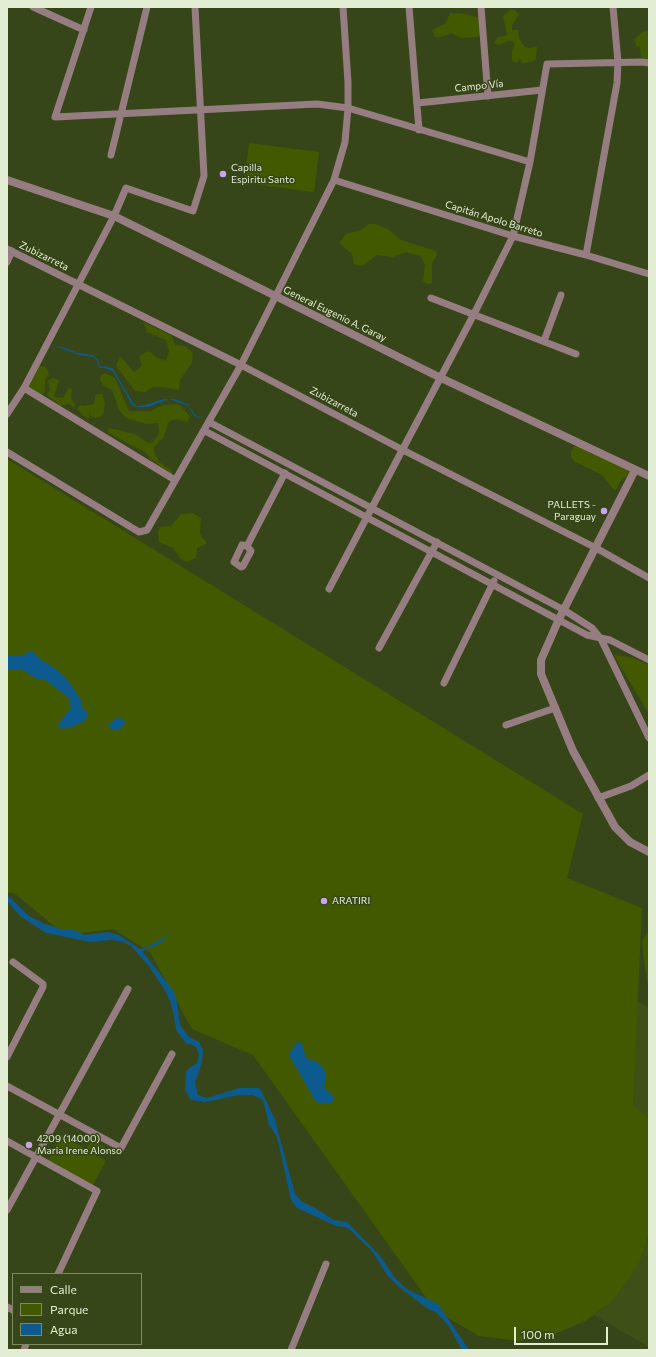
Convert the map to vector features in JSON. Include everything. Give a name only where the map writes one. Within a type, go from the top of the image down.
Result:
[{"type":"street","points":[[33,7],[84,30]]},
{"type":"street","points":[[91,7],[55,117],[317,104],[348,108],[530,162]]},
{"type":"street","points":[[111,155],[147,7]]},
{"type":"street","points":[[7,414],[24,388],[114,216],[126,188],[193,211],[204,176],[195,7]]},
{"type":"street","points":[[7,452],[139,532],[147,530],[241,365],[334,180],[345,142],[348,108],[348,82],[343,7]]},
{"type":"street","points":[[409,7],[420,130]]},
{"type":"street","points":[[481,7],[488,96]]},
{"type":"street","points":[[586,255],[617,83],[618,62],[613,7]]},
{"type":"street","points":[[329,589],[401,449],[441,378],[513,236],[530,162],[547,64],[618,62],[649,63]]},
{"type":"street","name":"Campo Vía","points":[[418,103],[542,90]]},
{"type":"street","name":"General Eugenio A. Garay","points":[[7,180],[114,216],[441,378],[649,476]]},
{"type":"street","name":"Capitán Apolo Barreto","points":[[334,180],[513,236],[586,255],[649,274]]},
{"type":"street","points":[[7,262],[10,250]]},
{"type":"street","name":"Zubizarreta","points":[[10,250],[241,365],[401,449],[596,548],[649,578]]},
{"type":"street","points":[[544,341],[561,295]]},
{"type":"street","points":[[431,298],[576,354]]},
{"type":"street","points":[[24,388],[175,480]]},
{"type":"street","points":[[209,422],[564,610],[592,628],[601,639],[649,738]]},
{"type":"street","points":[[205,430],[587,635],[610,640],[649,660]]},
{"type":"street","points":[[636,470],[559,619],[541,660],[541,674],[573,751],[615,827],[630,842],[649,852]]},
{"type":"street","points":[[247,546],[285,474]]},
{"type":"street","points":[[379,648],[437,542]]},
{"type":"street","points":[[444,683],[498,575]]},
{"type":"street","points":[[506,725],[555,708]]},
{"type":"street","points":[[598,798],[630,786],[649,775]]},
{"type":"street","points":[[7,1057],[43,987],[43,984],[14,962]]},
{"type":"street","points":[[7,1210],[34,1158],[128,989]]},
{"type":"street","points":[[7,1086],[121,1148],[172,1054]]},
{"type":"street","points":[[7,1141],[34,1158],[97,1191],[58,1273]]},
{"type":"street","points":[[292,1350],[326,1264]]},
{"type":"shaded area","points":[[637,1000],[649,1008],[649,1118],[633,1105]]},
{"type":"shaded area","points":[[649,1233],[649,1347],[594,1315],[613,1301],[640,1262]]},
{"type":"green space","points":[[511,9],[516,11],[519,15],[512,25],[512,30],[518,30],[519,38],[524,46],[529,48],[537,47],[536,59],[532,62],[522,63],[520,58],[517,63],[512,61],[512,51],[515,46],[513,41],[508,41],[499,45],[494,43],[498,37],[505,36],[507,34],[503,16]]},
{"type":"green space","points":[[450,13],[465,14],[480,18],[480,34],[477,37],[462,38],[452,33],[438,38],[434,36],[432,30],[446,23]]},
{"type":"green space","points":[[649,31],[649,60],[641,57],[640,47],[636,46],[634,40],[642,32]]},
{"type":"green space","points":[[249,143],[319,152],[314,192],[244,183]]},
{"type":"green space","points":[[369,224],[375,224],[389,230],[401,240],[436,251],[437,255],[432,263],[432,283],[427,284],[423,281],[425,265],[421,256],[407,252],[392,257],[377,255],[364,265],[359,266],[354,264],[352,254],[339,243],[346,234],[361,230]]},
{"type":"green space","points":[[143,322],[171,335],[175,345],[185,346],[193,353],[192,363],[180,380],[179,390],[153,387],[145,392],[135,391],[116,366],[120,356],[134,372],[142,366],[139,356],[149,351],[156,357],[166,361],[169,351],[166,340],[147,332]]},
{"type":"green space","points":[[39,366],[46,367],[49,374],[45,380],[45,390],[43,395],[29,388],[28,385]]},
{"type":"green space","points":[[105,373],[115,378],[129,411],[150,411],[164,405],[175,404],[180,405],[190,417],[187,422],[177,419],[168,423],[164,437],[154,447],[154,452],[159,462],[172,471],[172,476],[163,470],[156,462],[151,460],[145,452],[108,433],[108,428],[118,430],[134,434],[147,442],[152,443],[159,434],[159,428],[158,423],[146,424],[126,418],[119,410],[112,390],[103,385],[100,380],[101,375]]},
{"type":"green space","points":[[53,378],[59,380],[54,397],[63,398],[70,388],[72,390],[71,399],[76,405],[73,407],[69,404],[61,406],[49,397],[47,394],[50,390],[48,380]]},
{"type":"green space","points":[[103,394],[105,404],[103,414],[100,417],[95,418],[90,415],[90,410],[89,418],[87,419],[77,409],[80,405],[85,406],[93,404],[95,402],[95,395]]},
{"type":"green space","points":[[578,446],[592,454],[616,460],[624,459],[630,471],[628,475],[620,482],[615,491],[602,475],[574,461],[571,457],[571,452],[573,447]]},
{"type":"green space","name":"ARATIRI","points":[[7,459],[583,814],[567,878],[642,908],[633,1105],[649,1118],[649,1233],[640,1262],[613,1301],[585,1321],[550,1336],[519,1341],[479,1336],[435,1310],[253,1055],[192,1029],[150,952],[113,929],[65,935],[14,893],[7,893]]},
{"type":"green space","points":[[192,513],[201,518],[200,533],[202,538],[206,541],[206,544],[197,548],[196,558],[187,562],[182,560],[173,548],[159,542],[158,532],[160,527],[171,526],[181,514]]},
{"type":"green space","points":[[614,655],[633,658],[649,665],[649,714]]},
{"type":"green space","points":[[649,930],[649,993],[642,941]]},
{"type":"green space","points":[[62,1135],[106,1161],[92,1186],[48,1160]]},
{"type":"green space","points":[[92,1140],[106,1148],[101,1155],[87,1148]]},
{"type":"water","points":[[55,346],[63,347],[77,353],[93,355],[98,359],[99,366],[106,367],[99,368],[94,357],[79,355]]},
{"type":"water","points":[[113,369],[133,403],[137,406],[163,399],[169,399],[148,407],[136,407],[131,404],[112,370]]},
{"type":"water","points":[[169,399],[174,399],[188,404],[195,415],[204,419],[194,416],[189,406]]},
{"type":"water","points":[[30,651],[56,669],[67,679],[81,700],[82,708],[88,712],[86,720],[72,727],[62,729],[58,726],[71,708],[69,698],[44,679],[37,679],[21,669],[7,669],[7,656],[23,655]]},
{"type":"water","points":[[116,718],[123,719],[126,722],[120,729],[113,730],[108,725]]},
{"type":"water","points":[[7,895],[29,916],[45,924],[64,930],[74,930],[85,935],[108,932],[119,935],[140,949],[147,947],[169,935],[159,944],[142,951],[172,989],[176,997],[180,1025],[189,1037],[199,1042],[203,1050],[202,1063],[195,1082],[198,1095],[207,1098],[239,1088],[258,1088],[261,1090],[275,1120],[295,1194],[301,1201],[334,1220],[347,1222],[381,1257],[395,1278],[407,1289],[438,1304],[469,1350],[462,1350],[448,1325],[437,1313],[427,1308],[399,1287],[387,1275],[372,1251],[350,1230],[346,1227],[336,1226],[297,1208],[291,1200],[277,1137],[269,1125],[263,1100],[253,1095],[239,1095],[205,1102],[191,1100],[185,1090],[186,1072],[197,1063],[199,1055],[198,1051],[195,1046],[186,1043],[177,1032],[171,1004],[166,992],[149,966],[131,946],[121,941],[110,940],[91,942],[46,933],[20,916],[7,901]]},
{"type":"water","points":[[298,1042],[302,1043],[306,1058],[317,1062],[324,1069],[326,1074],[324,1088],[334,1097],[334,1101],[326,1104],[316,1102],[290,1057],[290,1052]]},
{"type":"waterway","points":[[105,367],[113,370]]},
{"type":"place","name":"Capilla Espiritu Santo","points":[[223,174]]},
{"type":"place","name":"PALLETS - Paraguay","points":[[604,511]]},
{"type":"place","name":"ARATIRI","points":[[324,901]]},
{"type":"place","name":"4209 (14000) Maria Irene Alonso","points":[[29,1145]]}]
